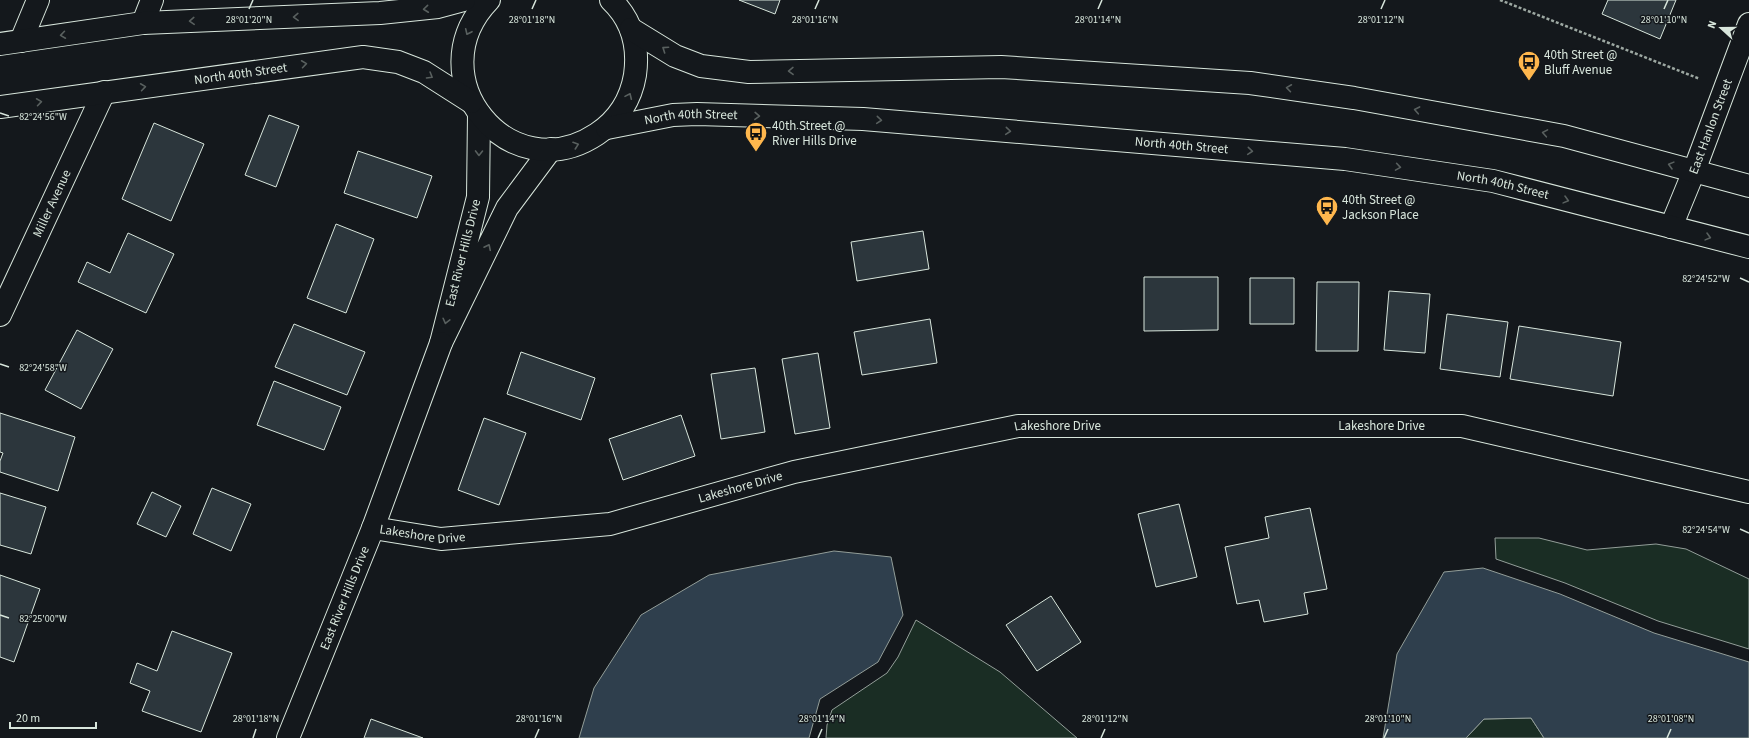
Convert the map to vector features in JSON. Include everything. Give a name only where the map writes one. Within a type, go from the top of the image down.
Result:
[{"type":"main road","points":[[21,41],[38,0]]},
{"type":"main road","points":[[143,23],[152,0]]},
{"type":"main road","points":[[0,44],[143,23],[380,13],[438,7],[464,0]]},
{"type":"main road","points":[[489,0],[478,12],[465,40],[462,68],[465,86],[475,108],[502,136],[522,146],[535,149],[570,147],[587,141],[607,128],[623,109],[633,87],[637,60],[631,29],[614,2]]},
{"type":"main road","name":"East Hanlon Street","points":[[1671,227],[1694,171],[1749,24]]},
{"type":"main road","points":[[631,29],[675,56],[701,66],[742,71],[1001,67],[1250,83],[1354,98],[1564,136],[1749,186]]},
{"type":"main road","name":"North 40th Street","points":[[0,107],[363,57],[398,62],[424,72],[475,108]]},
{"type":"main road","name":"Miller Avenue","points":[[0,315],[104,92]]},
{"type":"main road","name":"East River Hills Drive","points":[[288,738],[373,528],[440,343],[478,197],[475,108]]},
{"type":"main road","name":"North 40th Street","points":[[607,128],[673,115],[697,114],[863,119],[1345,159],[1493,181],[1749,247]]},
{"type":"main road","name":"East River Hills Drive","points":[[440,343],[507,208],[551,149]]},
{"type":"main road","name":"Lakeshore Drive","points":[[373,528],[441,539],[610,524],[794,472],[1018,426],[1462,426],[1749,492]]},
{"type":"path","points":[[1500,0],[1725,89]]},
{"type":"green space","points":[[1495,538],[1539,538],[1587,550],[1656,544],[1686,549],[1749,579],[1749,649],[1658,621],[1565,583],[1496,559]]},
{"type":"green space","points":[[916,620],[1000,672],[1077,738],[826,738],[827,725],[832,710],[887,673],[898,657]]},
{"type":"green space","points":[[1531,718],[1544,738],[1466,738],[1484,719]]},
{"type":"water","points":[[834,551],[891,557],[903,615],[878,662],[820,699],[809,738],[579,738],[594,688],[641,615],[709,575]]},
{"type":"water","points":[[1483,568],[1560,594],[1654,633],[1749,662],[1749,738],[1544,738],[1531,718],[1484,719],[1466,738],[1383,738],[1397,654],[1444,572]]},
{"type":"building","points":[[739,0],[780,0],[775,14]]},
{"type":"building","points":[[1608,0],[1676,0],[1660,39],[1602,14]]},
{"type":"building","points":[[269,115],[299,126],[276,187],[245,175]]},
{"type":"building","points":[[154,123],[204,144],[171,221],[122,199]]},
{"type":"building","points":[[358,151],[432,176],[417,218],[344,193]]},
{"type":"building","points":[[336,224],[374,239],[346,313],[307,298]]},
{"type":"building","points":[[923,231],[929,269],[857,281],[851,242]]},
{"type":"building","points":[[128,233],[174,254],[146,313],[78,282],[87,262],[110,273]]},
{"type":"building","points":[[1144,277],[1218,277],[1218,330],[1144,331]]},
{"type":"building","points":[[1250,278],[1294,278],[1294,324],[1250,324]]},
{"type":"building","points":[[1317,282],[1359,282],[1358,351],[1316,351]]},
{"type":"building","points":[[1389,291],[1430,294],[1425,353],[1384,350]]},
{"type":"building","points":[[1447,314],[1508,322],[1500,377],[1440,369]]},
{"type":"building","points":[[930,319],[937,363],[862,375],[854,332]]},
{"type":"building","points":[[294,324],[365,352],[347,395],[275,367]]},
{"type":"building","points":[[1519,326],[1621,342],[1613,396],[1510,379]]},
{"type":"building","points":[[77,330],[113,349],[81,409],[45,390]]},
{"type":"building","points":[[521,352],[595,378],[581,420],[507,394]]},
{"type":"building","points":[[818,353],[830,428],[795,434],[782,359]]},
{"type":"building","points":[[755,368],[765,432],[721,439],[711,374]]},
{"type":"building","points":[[274,381],[341,407],[324,450],[257,425]]},
{"type":"building","points":[[0,413],[75,437],[58,491],[0,472],[0,461],[3,453],[0,452]]},
{"type":"building","points":[[681,415],[695,456],[623,480],[609,439]]},
{"type":"building","points":[[484,418],[526,433],[499,505],[458,490]]},
{"type":"building","points":[[212,488],[251,504],[231,551],[193,534]]},
{"type":"building","points":[[152,492],[181,506],[166,537],[137,524]]},
{"type":"building","points":[[0,493],[46,507],[31,554],[0,545]]},
{"type":"building","points":[[1179,504],[1197,577],[1156,587],[1138,514]]},
{"type":"building","points":[[1310,508],[1327,589],[1304,593],[1308,614],[1264,622],[1259,600],[1237,604],[1225,547],[1269,538],[1265,517]]},
{"type":"building","points":[[0,575],[40,589],[14,662],[0,657]]},
{"type":"building","points":[[1051,596],[1081,642],[1037,671],[1006,625]]},
{"type":"building","points":[[172,631],[232,653],[201,732],[142,711],[150,691],[130,683],[137,663],[157,671]]},
{"type":"building","points":[[371,719],[423,738],[364,738]]},
{"type":"place","name":"40th Street @ Bluff Avenue","points":[[1529,82]]},
{"type":"place","name":"40th Street @ River Hills Drive","points":[[756,152]]},
{"type":"place","name":"40th Street @ Jackson Place","points":[[1327,226]]}]
